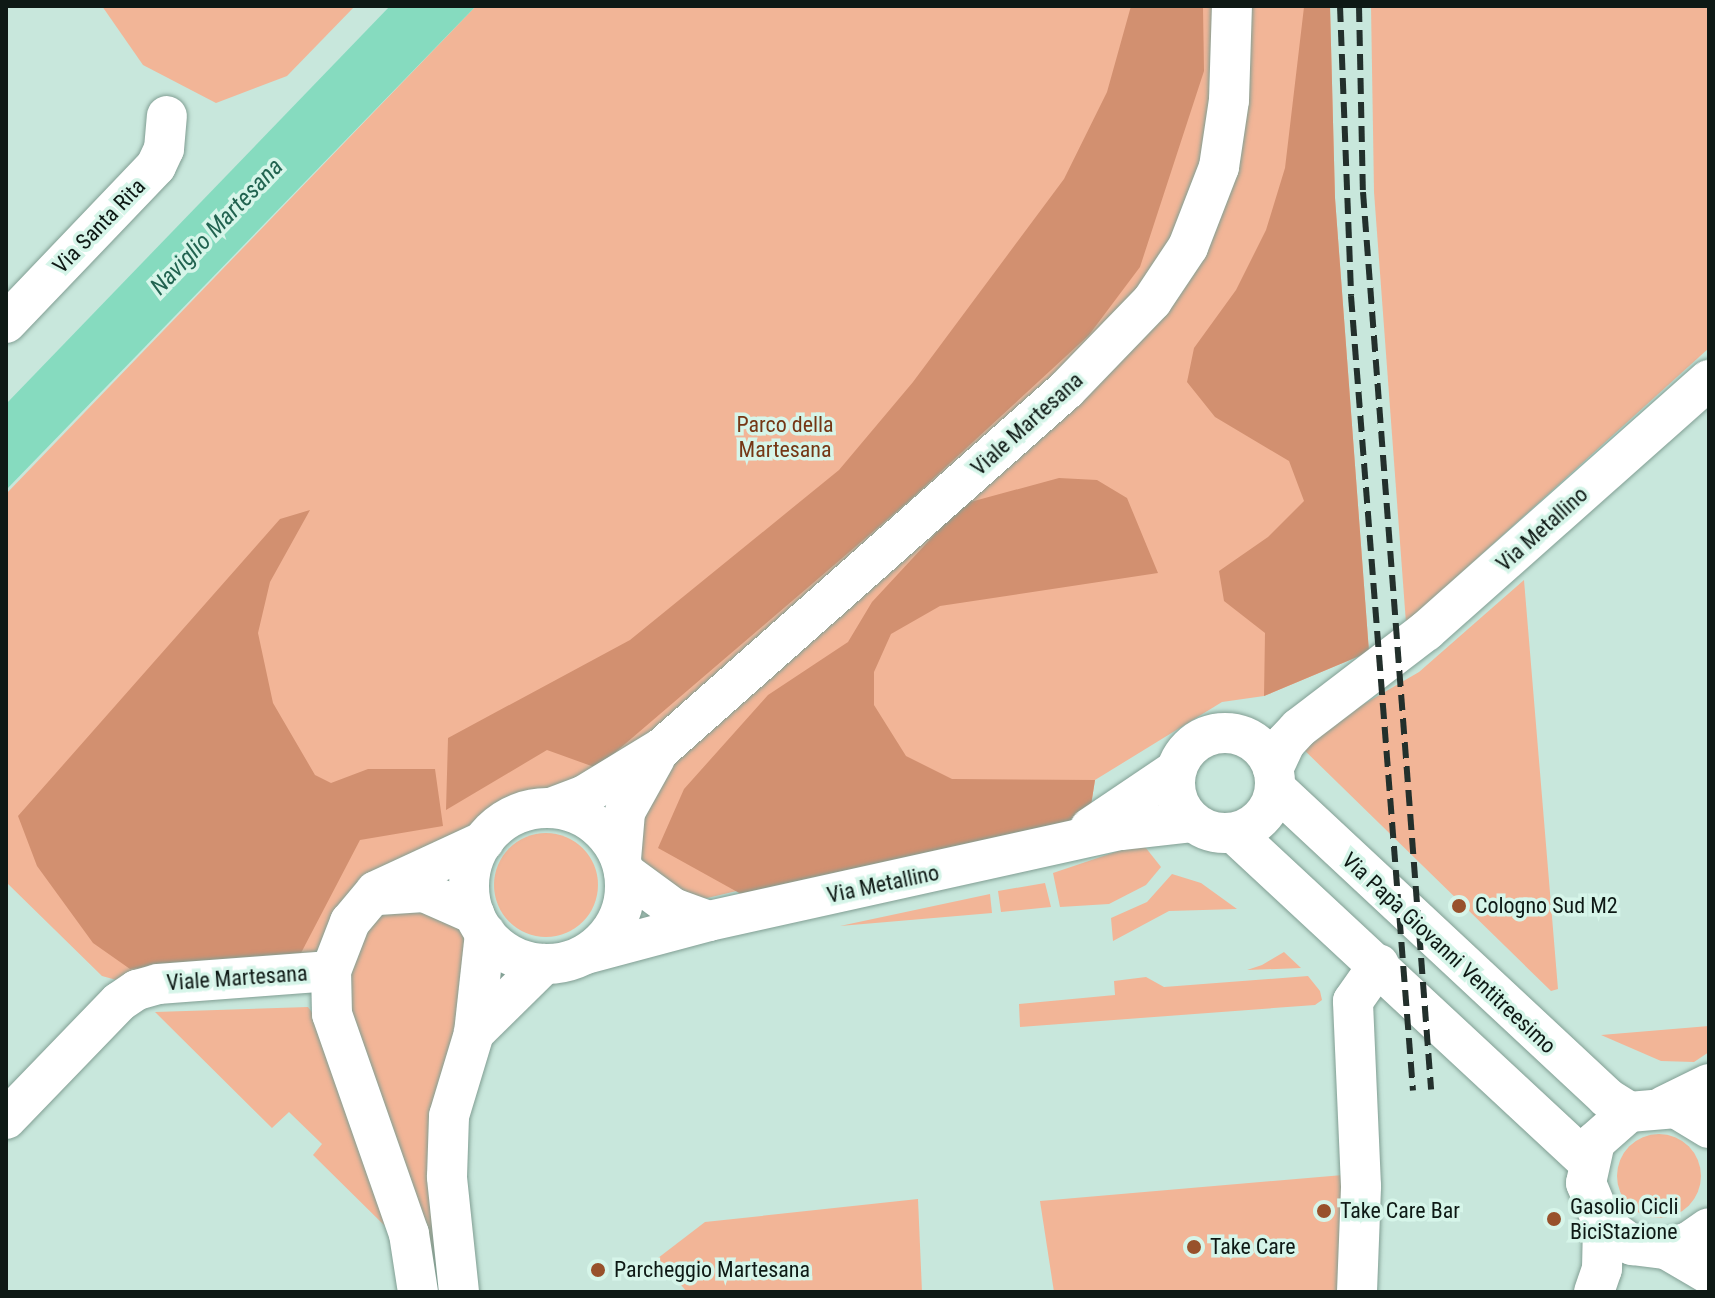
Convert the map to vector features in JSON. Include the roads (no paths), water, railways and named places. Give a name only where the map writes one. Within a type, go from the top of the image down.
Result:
[{"type":"street","name":"Viale Martesana","points":[[551,808],[596,790],[662,748],[1066,390],[1152,301],[1188,247],[1219,167],[1229,100],[1232,6]]},
{"type":"street","name":"Via Santa Rita","points":[[6,323],[156,166],[164,149],[167,116]]},
{"type":"street","name":"Via Metallino","points":[[1274,778],[1291,736],[1370,670],[1426,631],[1709,380]]},
{"type":"street","name":"Via Metallino","points":[[1230,733],[1370,670]]},
{"type":"street","points":[[1230,733],[1257,744],[1274,778],[1261,818],[1234,833],[1212,832],[1192,822],[1176,796],[1176,770],[1195,743],[1230,733]]},
{"type":"street","name":"Viale Martesana","points":[[622,866],[625,812],[662,748]]},
{"type":"street","name":"Via Metallino","points":[[1057,845],[1130,804],[1176,770]]},
{"type":"street","name":"Via Papa Giovanni Ventitreesimo","points":[[1274,778],[1607,1098],[1647,1109],[1694,1115],[1709,1128]]},
{"type":"street","points":[[459,1292],[447,1177],[449,1116],[474,1033],[479,923],[470,876],[484,841],[513,816],[551,808],[588,819],[608,837],[622,866],[665,903],[709,921]]},
{"type":"street","name":"Via Metallino","points":[[586,954],[709,921],[1057,845],[1192,822]]},
{"type":"street","points":[[1234,833],[1379,964],[1587,1161]]},
{"type":"street","name":"Viale Martesana","points":[[418,1292],[409,1234],[332,1014],[331,971],[342,937],[370,896],[484,841]]},
{"type":"street","points":[[370,896],[424,892],[479,923],[505,952],[544,964],[586,954],[607,937],[621,913],[622,866]]},
{"type":"street","points":[[474,1033],[544,964]]},
{"type":"street","points":[[1357,1292],[1361,1186],[1353,1001],[1379,964]]},
{"type":"street","name":"Viale Martesana","points":[[6,1119],[119,1002],[137,990],[158,984],[331,971]]},
{"type":"street","points":[[1595,1292],[1602,1269],[1603,1224],[1588,1194],[1587,1161],[1600,1135],[1647,1109],[1709,1084]]},
{"type":"street","points":[[1603,1224],[1709,1274]]},
{"type":"street","points":[[1595,1292],[1611,1272],[1655,1249],[1689,1242],[1709,1228]]},
{"type":"water","name":"Naviglio Martesana","points":[[390,6],[476,6],[6,490],[6,404]]},
{"type":"railway","points":[[1340,6],[1351,296],[1413,1091]]},
{"type":"railway","points":[[1359,6],[1363,192],[1431,1089]]},
{"type":"place","name":"Cologno Sud M2","points":[[1459,906]]},
{"type":"place","name":"Take Care Bar","points":[[1324,1211]]},
{"type":"place","name":"Gasolio Cicli BiciStazione","points":[[1554,1219]]},
{"type":"place","name":"Take Care","points":[[1194,1247]]},
{"type":"place","name":"Parcheggio Martesana","points":[[598,1270]]},
{"type":"park label","name":"Parco della Martesana","points":[[785,436]]}]
